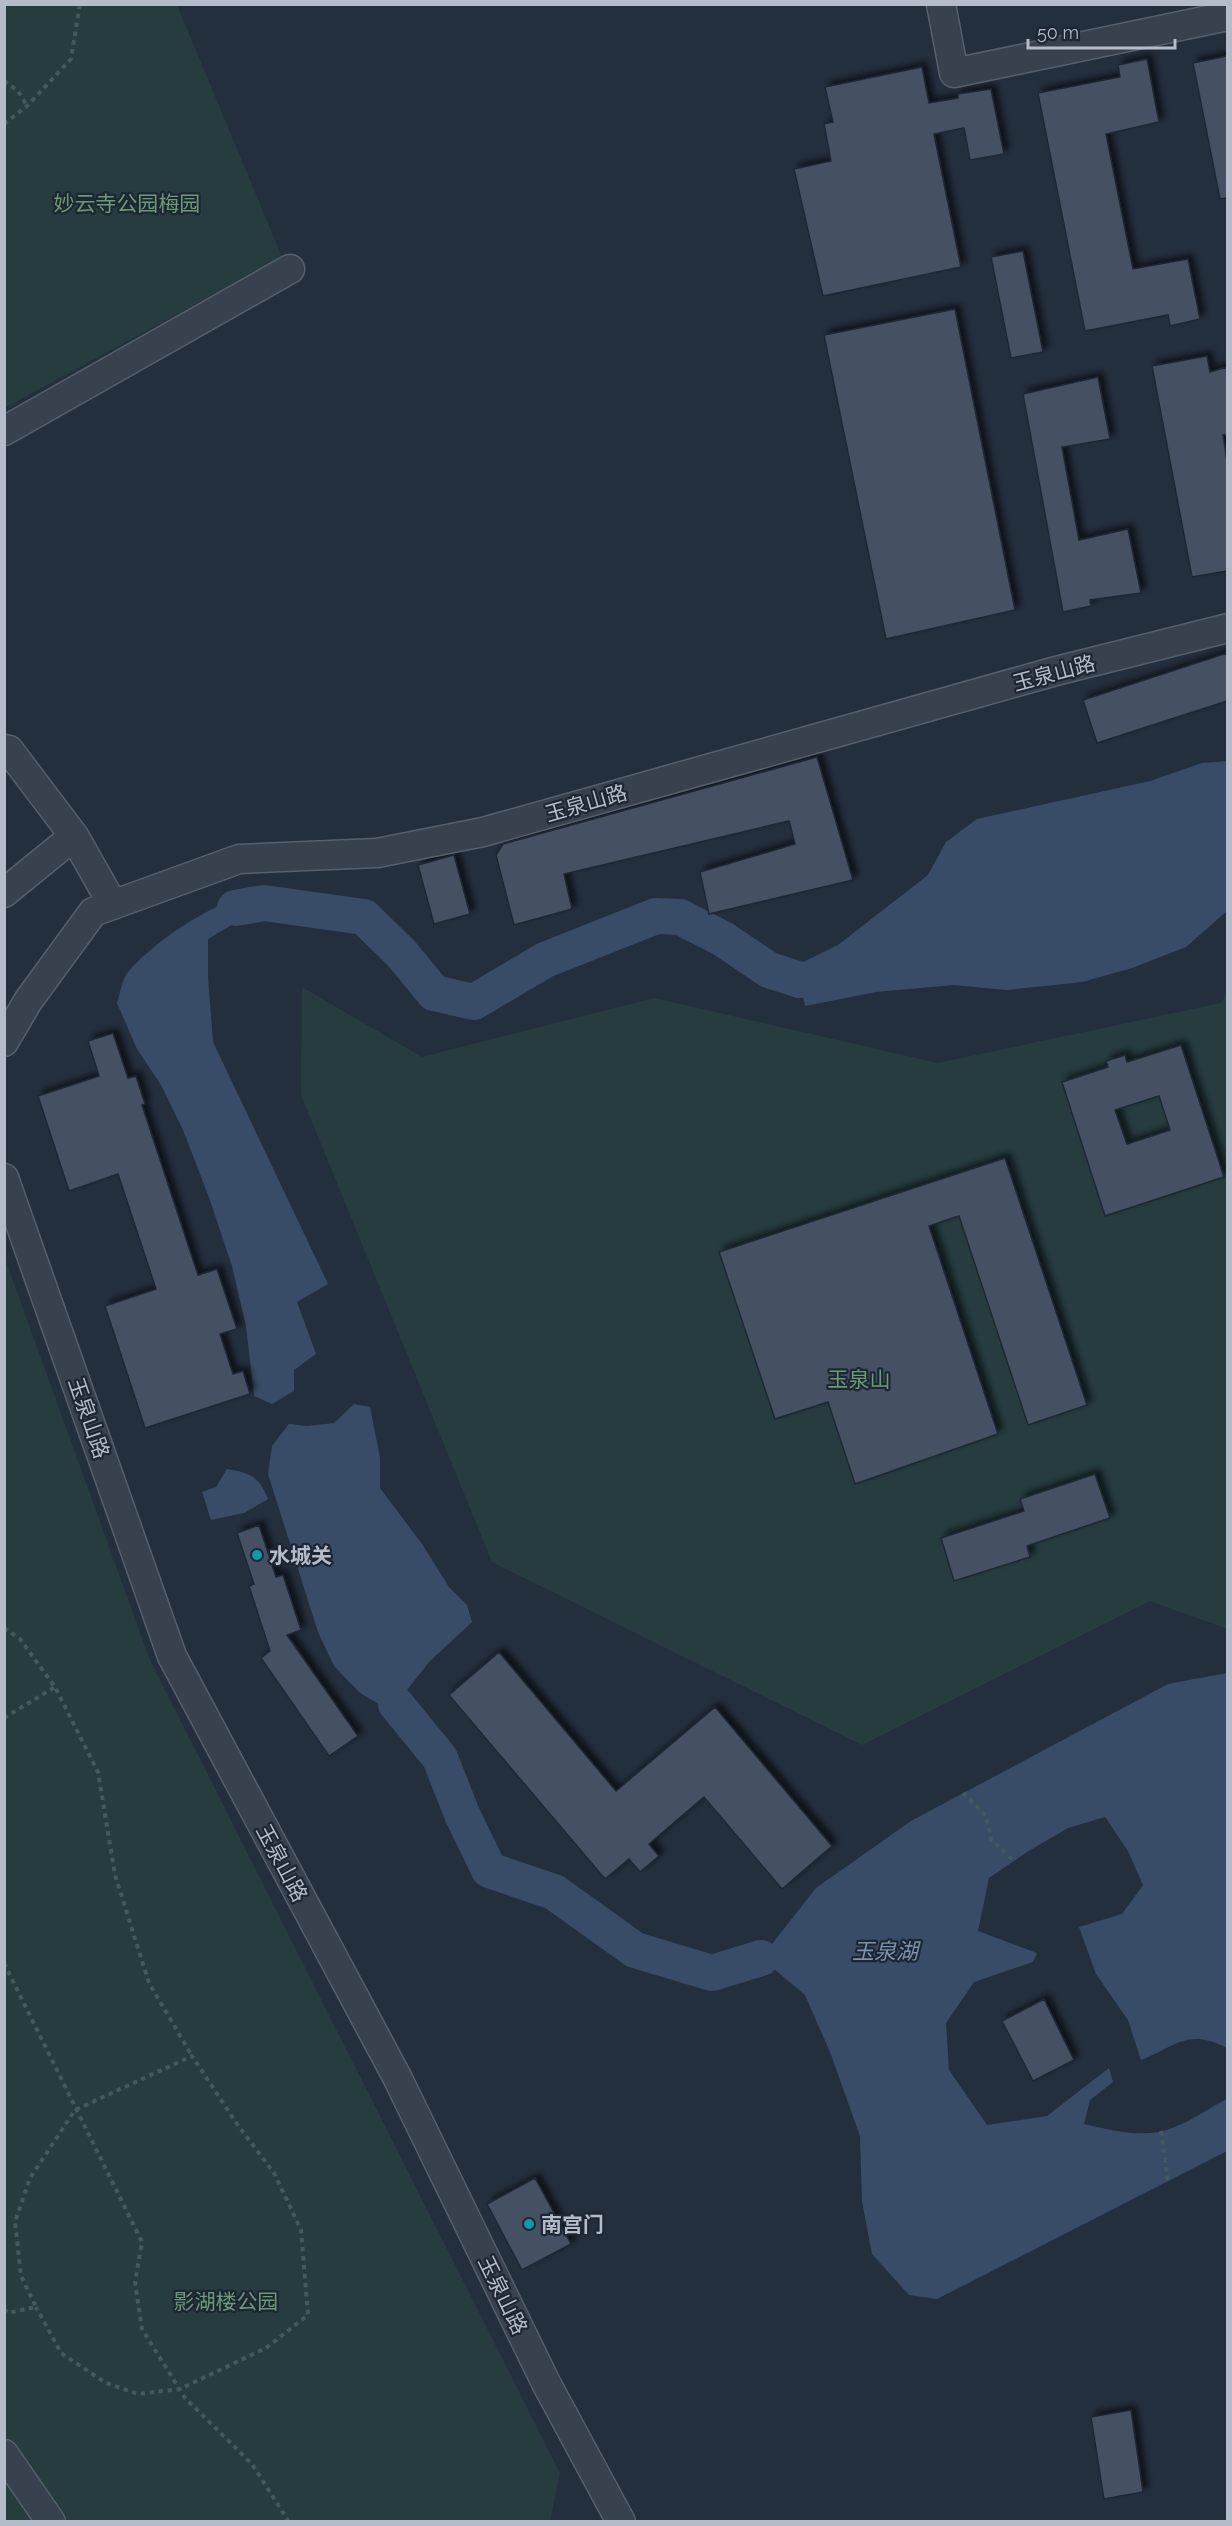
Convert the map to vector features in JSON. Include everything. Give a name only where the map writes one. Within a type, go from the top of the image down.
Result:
[{"type":"street","points":[[941,4],[954,73],[1227,16]]},
{"type":"street","points":[[4,431],[290,270]]},
{"type":"street","name":"玉泉山路","points":[[4,1042],[28,1001],[93,912],[239,859],[377,853],[483,832],[1056,671],[1227,628]]},
{"type":"street","points":[[4,749],[9,750],[74,836],[113,905]]},
{"type":"street","points":[[4,893],[74,836]]},
{"type":"street","name":"玉泉山路","points":[[4,1178],[172,1656],[397,2077],[546,2383],[621,2522]]},
{"type":"street","points":[[4,2454],[51,2522]]},
{"type":"path","points":[[4,124],[27,106],[71,59],[80,4]]},
{"type":"path","points":[[4,81],[18,91],[27,106]]},
{"type":"path","points":[[4,1628],[20,1639],[55,1687],[98,1772],[115,1875],[149,1983],[192,2056],[237,2124],[274,2174],[301,2230],[308,2315],[266,2349],[180,2389],[138,2394],[106,2383],[61,2353],[21,2276],[15,2222],[30,2178],[75,2110],[192,2056]]},
{"type":"path","points":[[4,1718],[55,1687]]},
{"type":"path","points":[[963,1793],[986,1816],[991,1839],[1014,1861]]},
{"type":"path","points":[[4,1963],[142,2242],[135,2282],[142,2329],[185,2398],[252,2464],[289,2522]]},
{"type":"path","points":[[1161,2131],[1168,2181]]},
{"type":"path","points":[[4,2308],[8,2313],[36,2307]]},
{"type":"green space","name":"妙云寺公园梅园","points":[[5,4],[177,5],[282,257],[5,408]]},
{"type":"green space","name":"玉泉山","points":[[302,987],[422,1057],[654,998],[938,1063],[1221,1003],[1227,993],[1227,1629],[1150,1601],[862,1745],[492,1562],[301,1095]]},
{"type":"green space","name":"影湖楼公园","points":[[4,1256],[150,1660],[560,2473],[550,2521],[5,2521]]},
{"type":"water","points":[[1227,761],[1227,911],[1186,947],[1132,968],[1082,982],[1007,990],[954,985],[876,992],[805,1006],[797,965],[838,945],[928,875],[946,842],[977,819],[1150,781],[1202,763]]},
{"type":"water","points":[[232,900],[240,920],[208,939],[208,978],[213,1042],[328,1284],[297,1302],[316,1354],[294,1370],[294,1391],[272,1404],[254,1396],[246,1326],[232,1266],[183,1130],[161,1085],[137,1049],[117,1003],[126,975],[149,951],[190,922]]},
{"type":"water","points":[[354,1404],[370,1407],[380,1458],[380,1488],[422,1544],[449,1587],[467,1605],[472,1622],[429,1662],[396,1704],[384,1707],[360,1693],[334,1666],[318,1632],[268,1474],[272,1446],[289,1424],[307,1426],[334,1423]]},
{"type":"water","points":[[227,1469],[253,1477],[261,1485],[268,1499],[244,1513],[211,1520],[202,1492],[216,1487]]},
{"type":"water","name":"玉泉湖","points":[[1227,1673],[1227,2048],[1214,2042],[1192,2039],[1174,2044],[1141,2060],[1128,2020],[1096,1974],[1079,1927],[1122,1914],[1143,1885],[1128,1851],[1105,1817],[1068,1828],[989,1878],[978,1931],[1037,1953],[1033,1962],[974,1982],[946,2023],[949,2070],[987,2125],[1047,2116],[1109,2068],[1113,2082],[1090,2100],[1084,2124],[1131,2133],[1154,2133],[1184,2123],[1227,2099],[1227,2151],[937,2299],[909,2295],[872,2254],[862,2201],[860,2136],[830,2052],[805,1995],[761,1958],[816,1888],[911,1821],[1168,1684]]},
{"type":"building","points":[[1227,56],[1227,198],[1220,199],[1193,63]]},
{"type":"building","points":[[1147,59],[1159,122],[1106,134],[1133,269],[1188,259],[1200,319],[1170,326],[1168,315],[1085,331],[1038,93],[1120,77],[1118,65]]},
{"type":"building","points":[[922,67],[929,103],[958,98],[958,94],[991,89],[1004,154],[970,160],[964,128],[934,134],[961,267],[823,296],[794,169],[831,161],[824,124],[833,122],[825,87]]},
{"type":"building","points":[[1023,251],[1043,352],[1011,358],[991,257]]},
{"type":"building","points":[[955,309],[1015,610],[886,639],[824,335]]},
{"type":"building","points":[[1207,356],[1210,372],[1227,367],[1227,435],[1223,435],[1227,461],[1227,571],[1192,577],[1152,366]]},
{"type":"building","points":[[1098,377],[1110,439],[1062,447],[1079,540],[1128,529],[1141,593],[1090,600],[1091,606],[1063,612],[1023,394]]},
{"type":"building","points":[[1227,653],[1227,701],[1097,743],[1083,700]]},
{"type":"building","points":[[817,757],[853,880],[709,914],[700,872],[795,844],[789,821],[564,874],[572,909],[514,925],[496,855],[503,844]]},
{"type":"building","points":[[454,855],[470,914],[434,924],[418,865]]},
{"type":"building","points":[[113,1033],[128,1078],[136,1076],[145,1104],[142,1105],[198,1275],[217,1269],[237,1329],[220,1334],[233,1374],[243,1371],[250,1394],[145,1428],[105,1306],[156,1289],[118,1174],[69,1191],[38,1096],[99,1076],[88,1041]]},
{"type":"building","points":[[1181,1045],[1224,1177],[1105,1216],[1062,1082],[1108,1067],[1106,1061],[1125,1055],[1127,1062]],"holes":[[[1159,1096],[1170,1130],[1127,1144],[1115,1110]]]},
{"type":"building","points":[[1005,1158],[1087,1405],[1028,1425],[959,1216],[929,1226],[998,1434],[855,1484],[828,1402],[775,1419],[719,1252]]},
{"type":"building","points":[[1095,1474],[1110,1518],[1027,1546],[1030,1557],[954,1581],[941,1538],[1024,1511],[1020,1499]]},
{"type":"building","points":[[259,1525],[276,1577],[283,1575],[301,1630],[287,1635],[358,1736],[329,1756],[261,1658],[270,1651],[249,1586],[254,1584],[237,1533]]},
{"type":"building","points":[[499,1652],[616,1791],[715,1707],[832,1846],[782,1889],[704,1797],[649,1844],[659,1856],[640,1872],[629,1859],[605,1879],[449,1695]]},
{"type":"building","points":[[1044,1999],[1074,2060],[1033,2081],[1002,2021]]},
{"type":"building","name":"南宫门","points":[[535,2178],[571,2244],[522,2270],[487,2204]]},
{"type":"building","points":[[1131,2410],[1143,2492],[1104,2499],[1091,2417]]},
{"type":"waterway","points":[[235,908],[264,903],[364,917],[401,953],[434,993],[474,1002],[545,960],[656,916],[680,917],[723,939],[769,970],[800,980]]},
{"type":"waterway","points":[[396,1704],[440,1758],[462,1814],[489,1870],[554,1892],[635,1950],[712,1973],[761,1958]]},
{"type":"place","name":"水城关","points":[[257,1555]]},
{"type":"place","name":"南宫门","points":[[529,2224]]}]
